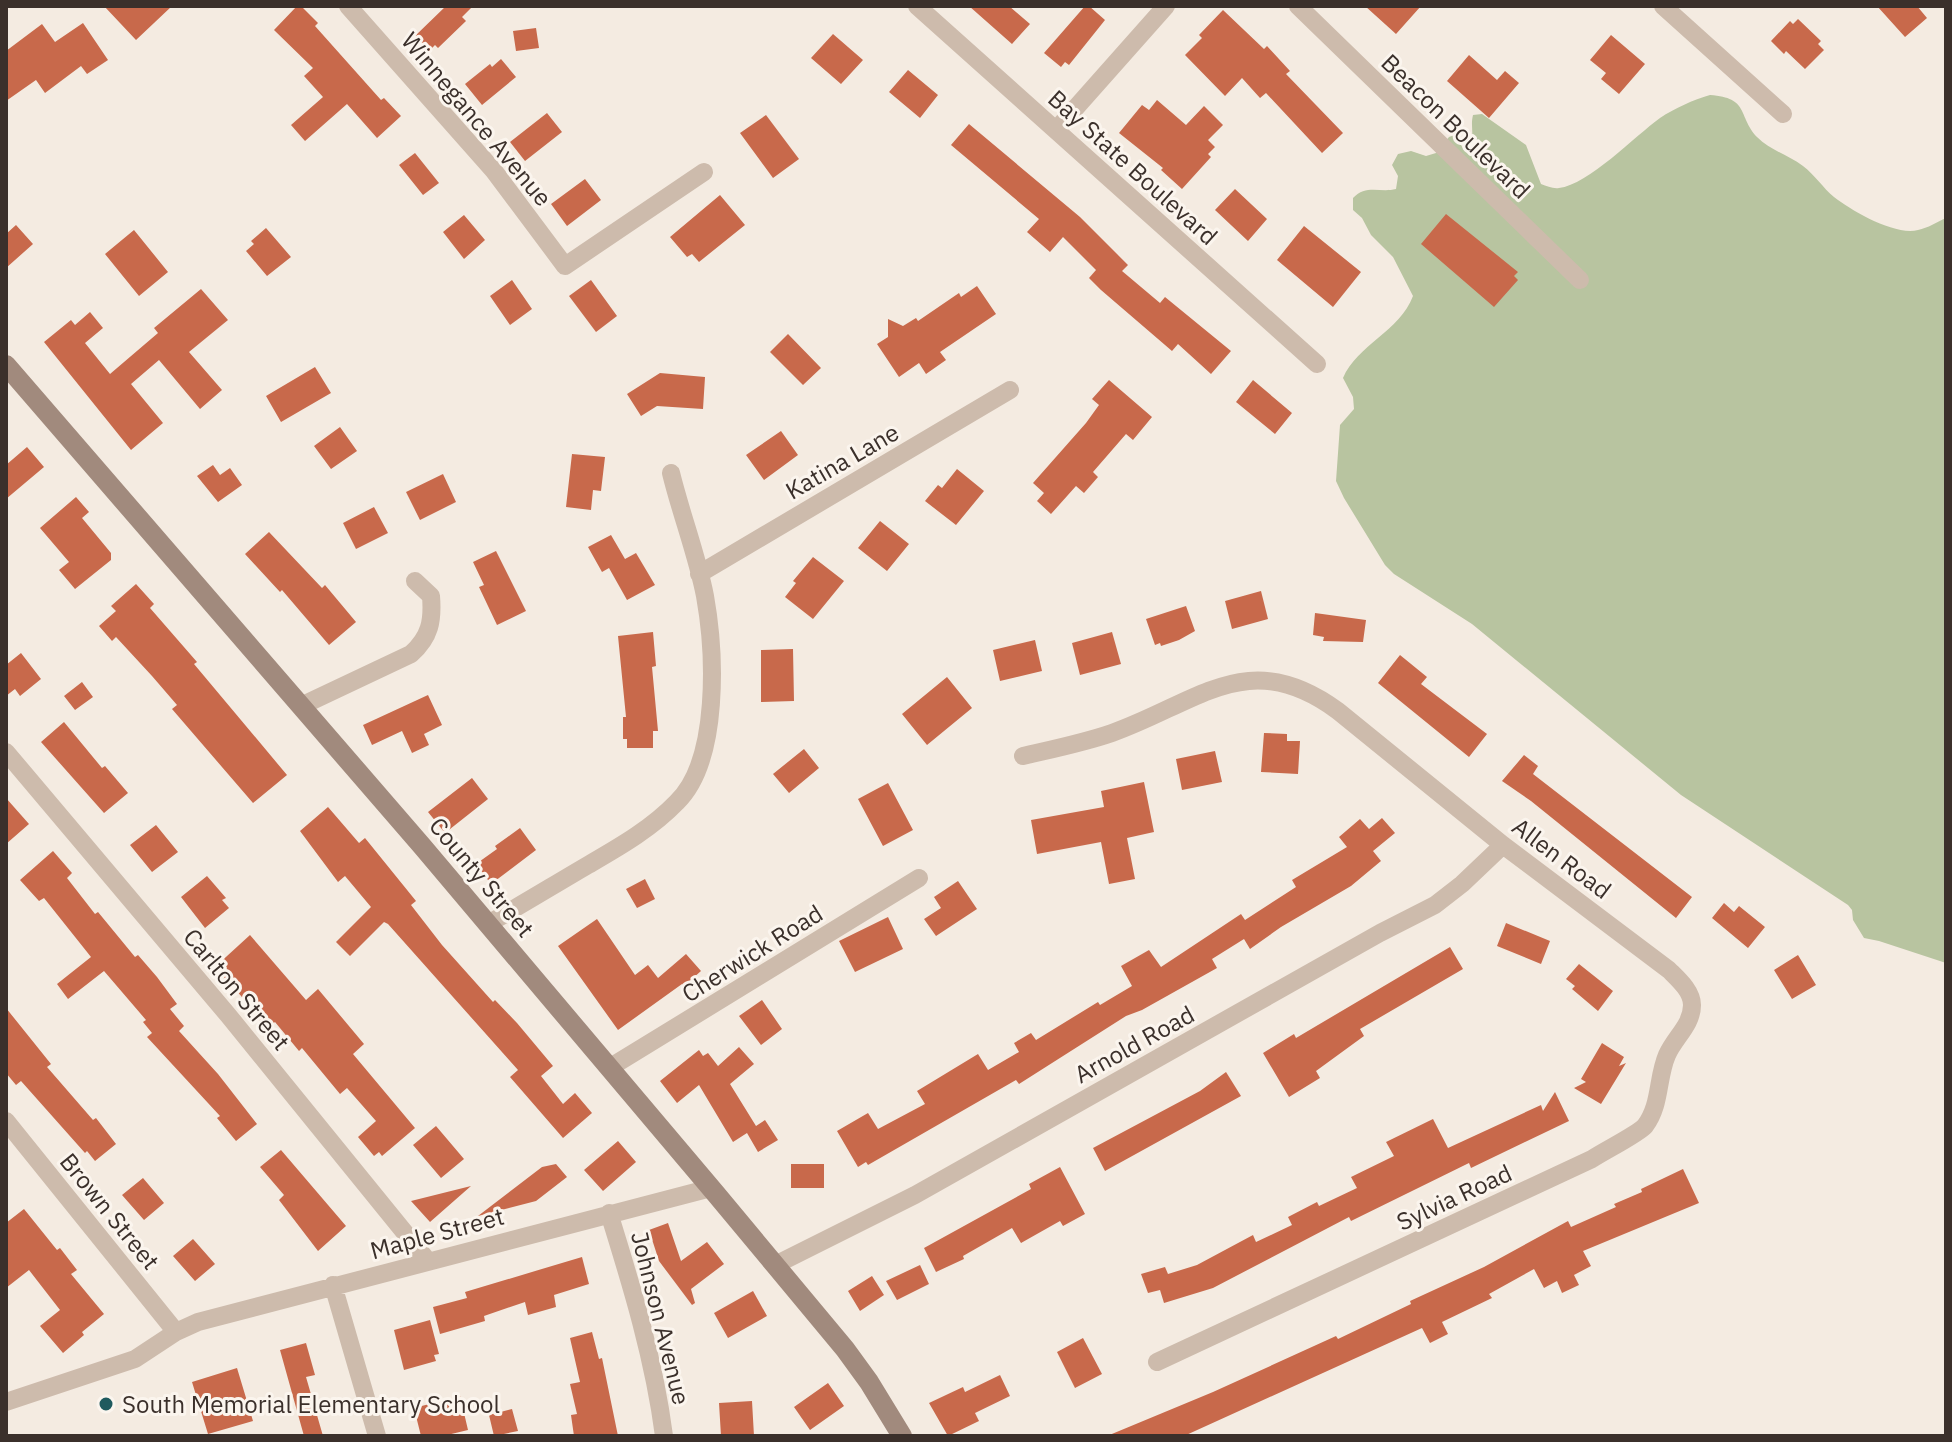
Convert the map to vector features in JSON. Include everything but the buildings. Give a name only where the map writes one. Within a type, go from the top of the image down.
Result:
[{"type":"main road","name":"County Street","points":[[6,365],[711,1188],[845,1349],[902,1436]]},
{"type":"street","name":"Winnegance Avenue","points":[[348,6],[494,171],[565,266],[704,172]]},
{"type":"street","name":"Bay State Boulevard","points":[[917,6],[1317,364]]},
{"type":"street","points":[[1056,130],[1166,6]]},
{"type":"street","name":"Beacon Boulevard","points":[[1298,6],[1580,280]]},
{"type":"street","points":[[1663,6],[1783,114]]},
{"type":"street","name":"Katina Lane","points":[[699,574],[1010,390]]},
{"type":"street","points":[[488,924],[631,840],[680,800],[702,753],[712,700],[710,635],[699,574],[671,473]]},
{"type":"street","points":[[301,706],[411,654],[424,642],[432,612],[431,596],[415,581]]},
{"type":"street","name":"Allen Road","points":[[1023,756],[1112,733],[1209,690],[1254,679],[1296,685],[1317,695],[1503,845],[1669,970],[1685,986],[1692,1001]]},
{"type":"street","name":"Carlton Street","points":[[6,752],[228,1015],[427,1260]]},
{"type":"street","name":"Arnold Road","points":[[775,1265],[915,1195],[1435,905],[1503,845]]},
{"type":"street","name":"Cherwick Road","points":[[609,1068],[919,878]]},
{"type":"street","name":"Sylvia Road","points":[[1157,1362],[1592,1159],[1644,1128],[1656,1106],[1667,1054],[1690,1020],[1692,1001]]},
{"type":"street","name":"Brown Street","points":[[6,1121],[176,1332]]},
{"type":"street","name":"Maple Street","points":[[6,1402],[135,1359],[176,1332],[198,1322],[711,1188]]},
{"type":"street","name":"Johnson Avenue","points":[[609,1213],[647,1340],[664,1436]]},
{"type":"street","points":[[333,1285],[377,1436]]},
{"type":"green space","points":[[1710,95],[1737,104],[1757,137],[1803,166],[1834,197],[1862,215],[1886,226],[1909,231],[1925,228],[1946,218],[1946,963],[1864,938],[1848,905],[1681,795],[1472,624],[1394,574],[1385,565],[1336,481],[1340,425],[1354,409],[1353,397],[1343,378],[1358,356],[1399,319],[1413,296],[1393,257],[1371,235],[1362,218],[1353,210],[1353,198],[1363,191],[1396,189],[1398,176],[1392,165],[1398,154],[1411,151],[1426,156],[1436,153],[1449,137],[1455,135],[1464,150],[1470,147],[1473,115],[1482,114],[1526,145],[1541,184],[1557,188],[1571,185],[1597,169],[1660,118]]},
{"type":"place","name":"South Memorial Elementary School","points":[[106,1404]]}]
